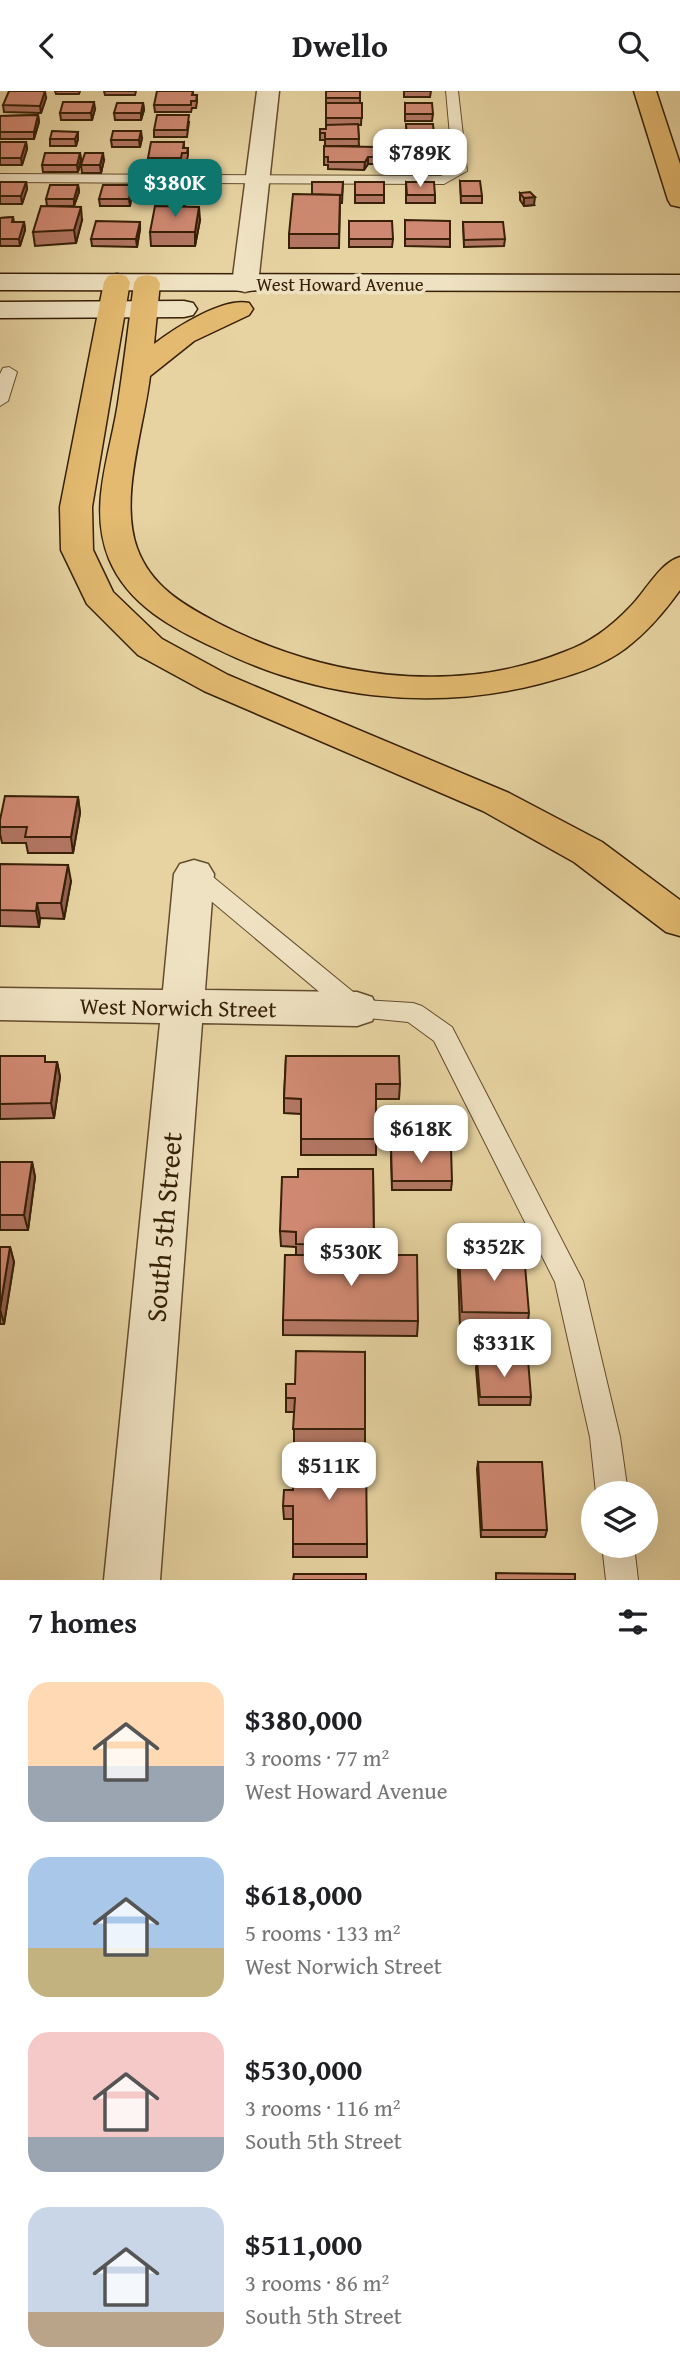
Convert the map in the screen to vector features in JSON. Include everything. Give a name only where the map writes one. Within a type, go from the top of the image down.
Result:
[{"type":"highway","points":[[646,91],[680,201]]},
{"type":"highway","points":[[130,296],[137,373],[114,513],[120,544],[132,572],[158,601],[233,645],[298,671],[358,684],[419,688],[482,685],[580,660],[612,641],[636,622],[680,567]]},
{"type":"highway","points":[[130,296],[76,507],[77,550],[99,597],[150,647],[216,683],[496,802],[588,852],[680,921]]},
{"type":"highway","points":[[137,373],[161,349],[185,333],[250,301]]},
{"type":"street","points":[[250,301],[258,180],[268,91]]},
{"type":"street","name":"West Howard Avenue","points":[[0,282],[130,296],[250,301],[604,283],[680,283]]},
{"type":"street","name":"West Howard Avenue","points":[[0,310],[130,296]]},
{"type":"street","name":"South 5th Street","points":[[132,1580],[194,874]]},
{"type":"street","name":"West Norwich Street","points":[[0,1005],[357,1009]]},
{"type":"lane","points":[[0,179],[444,180],[460,171],[452,91]]},
{"type":"lane","points":[[0,401],[9,372]]},
{"type":"lane","points":[[194,874],[357,1009],[413,1013],[443,1034],[569,1281],[605,1437],[610,1481]]},
{"type":"lane","points":[[619,1558],[622,1580]]},
{"type":"building","points":[[9,91],[45,91],[40,106],[3,105]]},
{"type":"building","points":[[157,91],[193,91],[192,95],[197,95],[196,101],[191,101],[191,105],[154,105]]},
{"type":"building","points":[[326,91],[360,91],[360,98],[326,98]]},
{"type":"building","points":[[63,102],[94,102],[91,113],[60,113]]},
{"type":"building","points":[[117,103],[143,103],[141,113],[114,113]]},
{"type":"building","points":[[326,103],[362,103],[362,118],[326,118]]},
{"type":"building","points":[[405,103],[432,103],[433,114],[405,114]]},
{"type":"building","points":[[38,115],[34,132],[0,132],[0,116]]},
{"type":"building","points":[[157,115],[189,115],[187,130],[154,130]]},
{"type":"building","points":[[358,124],[359,139],[325,139],[325,133],[320,133],[320,129],[326,129],[326,125]]},
{"type":"building","points":[[406,124],[433,124],[434,135],[407,135]]},
{"type":"building","points":[[52,131],[78,132],[75,139],[50,139]]},
{"type":"building","points":[[113,131],[141,131],[139,140],[111,140]]},
{"type":"building","points":[[0,142],[26,142],[21,158],[0,158]]},
{"type":"building","points":[[151,142],[184,142],[183,148],[188,148],[187,153],[182,153],[181,158],[148,158]]},
{"type":"building","points":[[324,146],[376,147],[375,157],[368,157],[365,162],[328,162],[328,157],[324,157]]},
{"type":"building","points":[[404,147],[433,147],[433,154],[404,154]]},
{"type":"building","points":[[45,153],[80,153],[77,165],[42,165]]},
{"type":"building","points":[[85,153],[103,153],[100,165],[81,165]]},
{"type":"building","points":[[460,181],[480,181],[482,196],[461,196]]},
{"type":"building","points":[[0,182],[26,182],[21,196],[0,196]]},
{"type":"building","points":[[312,182],[343,182],[342,195],[312,194]]},
{"type":"building","points":[[355,182],[384,182],[384,195],[355,195]]},
{"type":"building","points":[[406,182],[434,182],[435,195],[407,195]]},
{"type":"building","points":[[160,184],[187,184],[185,197],[158,197]]},
{"type":"building","points":[[50,185],[78,185],[74,199],[46,199]]},
{"type":"building","points":[[103,185],[132,185],[129,199],[99,199]]},
{"type":"building","points":[[530,192],[535,197],[524,198],[520,193]]},
{"type":"building","points":[[293,194],[340,195],[339,234],[289,234]]},
{"type":"building","points":[[41,206],[81,207],[74,230],[33,232]]},
{"type":"building","points":[[155,206],[199,207],[195,232],[150,232]]},
{"type":"building","points":[[13,217],[12,222],[24,222],[19,239],[0,239],[0,218]]},
{"type":"building","points":[[405,220],[450,221],[450,239],[405,239]]},
{"type":"building","points":[[96,221],[140,222],[136,239],[91,239]]},
{"type":"building","points":[[349,221],[392,221],[393,239],[349,239]]},
{"type":"building","points":[[463,222],[503,222],[505,239],[464,240]]},
{"type":"building","points":[[5,796],[78,797],[71,837],[25,837],[27,827],[0,827]]},
{"type":"building","points":[[0,864],[68,865],[61,903],[37,903],[36,911],[0,910]]},
{"type":"building","points":[[0,1056],[45,1056],[45,1062],[57,1062],[51,1103],[0,1104]]},
{"type":"building","points":[[286,1056],[399,1056],[400,1084],[376,1084],[376,1139],[301,1139],[301,1099],[284,1098]]},
{"type":"building","points":[[391,1148],[451,1148],[452,1181],[392,1181]]},
{"type":"building","points":[[0,1162],[32,1162],[24,1215],[0,1215]]},
{"type":"building","points":[[298,1169],[373,1169],[374,1245],[296,1244],[296,1232],[280,1231],[282,1177],[298,1177]]},
{"type":"building","points":[[0,1247],[10,1247],[0,1309]]},
{"type":"building","points":[[459,1254],[524,1254],[529,1313],[462,1312]]},
{"type":"building","points":[[285,1255],[417,1255],[418,1321],[283,1320]]},
{"type":"building","points":[[296,1351],[365,1352],[365,1429],[293,1429],[295,1398],[286,1398],[286,1384],[295,1384]]},
{"type":"building","points":[[477,1360],[528,1360],[531,1397],[480,1397]]},
{"type":"building","points":[[293,1459],[366,1459],[367,1544],[293,1544],[293,1506],[283,1506],[284,1490],[293,1490]]},
{"type":"building","points":[[478,1462],[542,1462],[547,1530],[482,1530]]},
{"type":"building","points":[[496,1573],[575,1574],[575,1580],[496,1580]]},
{"type":"building","points":[[294,1574],[366,1574],[366,1580],[293,1580]]}]
